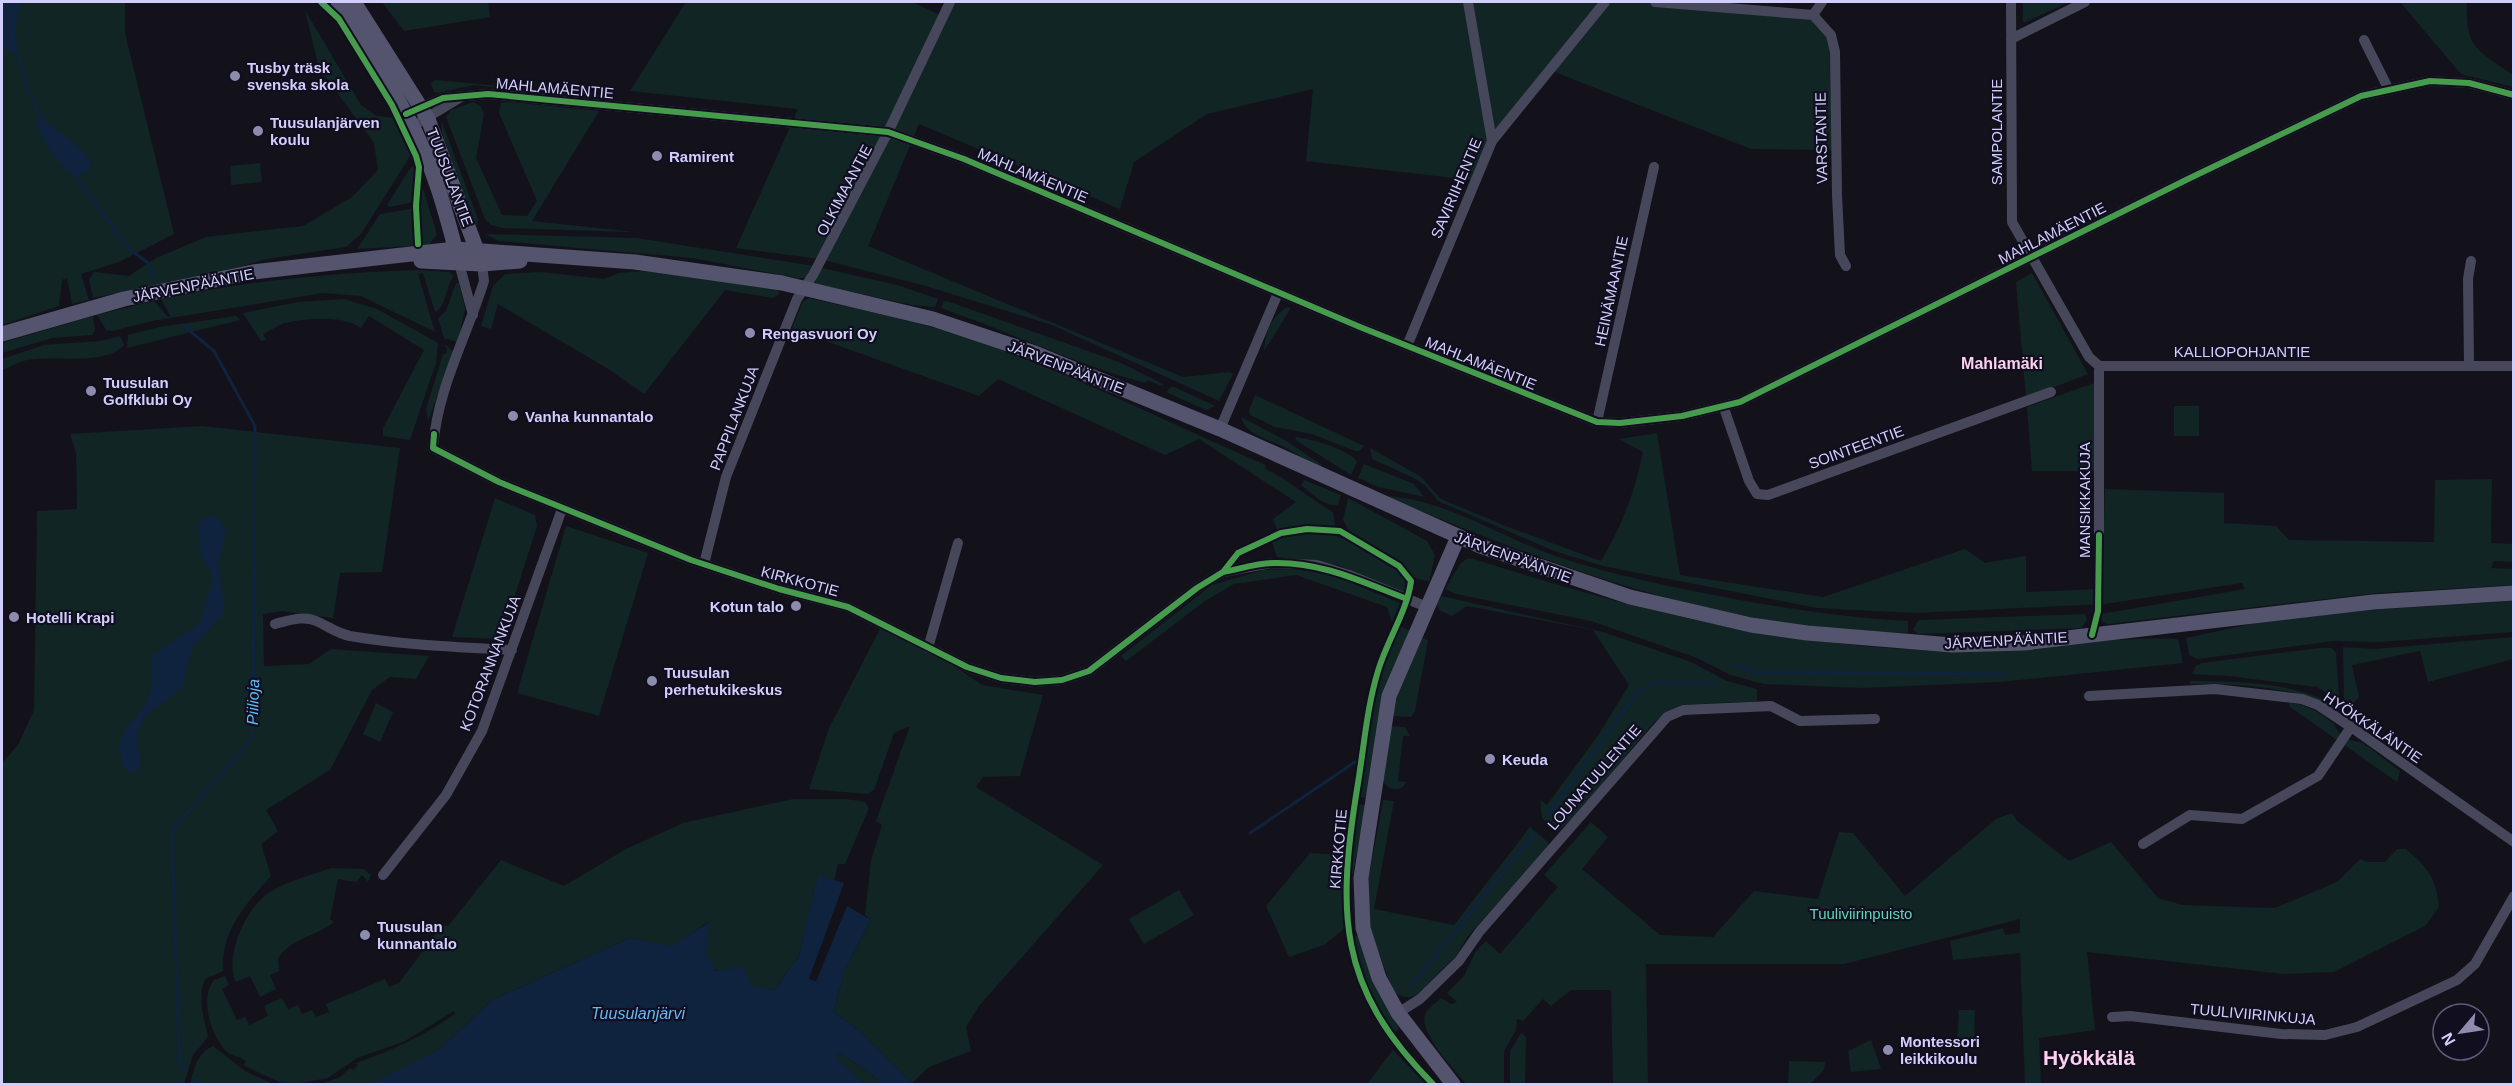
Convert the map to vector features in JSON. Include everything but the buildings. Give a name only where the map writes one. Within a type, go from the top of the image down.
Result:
[{"type":"main road","name":"TUUSULANTIE","points":[[338,2],[410,120],[441,194],[457,256]]},
{"type":"main road","name":"TUUSULANTIE","points":[[354,2],[424,113],[480,257]]},
{"type":"main road","name":"JÄRVENPÄÄNTIE","points":[[2,334],[124,299],[253,272],[388,259],[457,256],[635,262],[803,288],[933,319],[1032,352],[1220,429],[1458,537],[1592,586],[1698,615],[1807,633],[1952,645],[2024,643],[2373,602],[2514,593]]},
{"type":"main road","name":"KIRKKOTIE","points":[[1453,1084],[1398,1012],[1379,978],[1363,928],[1361,878],[1389,696],[1458,537]]},
{"type":"street","name":"OLKIMAANTIE","points":[[803,288],[820,263],[888,132],[950,2]]},
{"type":"street","points":[[1468,2],[1492,141]]},
{"type":"street","name":"SAVIRIIHENTIE","points":[[1407,346],[1492,141],[1605,2]]},
{"type":"street","points":[[1656,2],[1814,15],[1822,2]]},
{"type":"street","name":"SAMPOLANTIE","points":[[2011,2],[2012,222],[2031,258]]},
{"type":"street","points":[[2011,39],[2085,2]]},
{"type":"street","name":"VARSTANTIE","points":[[1814,15],[1831,35],[1835,52],[1840,255],[1846,266]]},
{"type":"street","points":[[2364,40],[2388,88]]},
{"type":"street","name":"MAHLAMÄENTIE","points":[[410,120],[464,95],[488,94],[888,132],[964,159],[1278,293],[1597,422],[1620,423],[1682,416],[1724,408],[1779,384],[2361,96],[2388,88],[2430,81],[2469,83],[2514,95]]},
{"type":"street","name":"HEINÄMAANTIE","points":[[1597,422],[1654,167]]},
{"type":"street","points":[[457,256],[473,315]]},
{"type":"street","name":"KIRKKOTIE","points":[[480,257],[484,280],[441,398],[435,421],[433,448],[499,482],[562,509],[704,564],[778,589],[848,607],[874,618],[967,668],[1001,678],[1035,682],[1062,680],[1089,671],[1170,608],[1223,572],[1272,562],[1328,568],[1427,607]]},
{"type":"street","points":[[2031,258],[2089,357],[2099,366]]},
{"type":"street","points":[[2469,365],[2468,279],[2471,261]]},
{"type":"street","name":"PAPPILANKUJA","points":[[704,564],[726,477],[803,288]]},
{"type":"street","points":[[1220,429],[1278,293]]},
{"type":"street","name":"KALLIOPOHJANTIE","points":[[2099,366],[2514,366]]},
{"type":"street","name":"MANSIKKAKUJA","points":[[2099,366],[2099,535]]},
{"type":"street","name":"SOINTEENTIE","points":[[1724,408],[1749,482],[1757,494],[1768,495],[2051,392]]},
{"type":"street","name":"KOTORANNANKUJA","points":[[382,875],[446,795],[485,724],[562,509]]},
{"type":"street","points":[[928,648],[958,543]]},
{"type":"street","points":[[275,624],[304,618],[316,621],[331,631],[350,636],[454,648],[512,650]]},
{"type":"street","name":"HYÖKKÄLÄNTIE","points":[[2089,696],[2215,689],[2302,699],[2318,705],[2351,727],[2514,842]]},
{"type":"street","name":"LOUNATUULENTIE","points":[[1398,1012],[1420,999],[1459,961],[1480,931],[1667,717],[1683,710],[1761,706],[1779,709],[1790,718],[1800,722],[1875,719]]},
{"type":"street","points":[[2143,844],[2190,815],[2242,819],[2308,782],[2318,776],[2351,727]]},
{"type":"street","name":"TUULIVIIRINKUJA","points":[[2112,1017],[2130,1016],[2292,1035],[2325,1035],[2357,1027],[2463,975],[2475,964],[2514,896]]},
{"type":"green space","points":[[2,2],[125,2],[125,33],[174,234],[119,262],[81,274],[89,300],[72,304],[67,278],[62,280],[59,306],[2,325]]},
{"type":"green space","points":[[382,2],[488,2],[490,17],[404,31]]},
{"type":"green space","points":[[686,2],[912,2],[945,17],[953,2],[1713,2],[1806,10],[1830,42],[1832,150],[1751,149],[1547,69],[1471,180],[1306,161],[1313,89],[1207,114],[1134,162],[1120,209],[919,124],[868,246],[1183,377],[1230,372],[1233,374],[1219,401],[1052,325],[926,286],[820,259],[736,248],[798,109],[630,91]]},
{"type":"green space","points":[[2023,2],[2069,2],[2023,23]]},
{"type":"green space","points":[[2400,2],[2467,2],[2468,30],[2471,39],[2483,53],[2513,75],[2513,87],[2461,74]]},
{"type":"green space","points":[[305,10],[361,105],[377,116],[394,118],[412,153],[361,234],[346,247],[267,259],[233,269],[93,298],[89,280],[94,272],[129,276],[156,258],[206,237],[303,226],[352,197],[378,170],[374,143],[319,68]]},
{"type":"green space","points":[[435,80],[609,96],[609,99],[474,85],[438,93],[434,92],[431,84]]},
{"type":"green space","points":[[473,102],[480,105],[484,114],[476,158],[502,215],[527,216],[537,201],[499,113],[501,103],[511,102],[599,111],[532,221],[635,232],[502,228],[491,225],[485,219],[446,117],[451,110]]},
{"type":"green space","points":[[442,122],[478,219],[477,226],[448,157]]},
{"type":"green space","points":[[260,163],[262,182],[231,185],[230,166]]},
{"type":"green space","points":[[415,166],[413,202],[390,207],[387,205],[411,167]]},
{"type":"green space","points":[[420,179],[437,234],[429,245],[357,249],[380,214],[410,209],[413,210],[417,243],[420,243]]},
{"type":"green space","points":[[485,234],[637,238],[814,266],[807,278],[797,278],[693,258],[499,241]]},
{"type":"green space","points":[[822,268],[897,285],[938,299],[935,307],[912,305],[816,284],[815,281]]},
{"type":"green space","points":[[417,270],[449,272],[454,276],[439,310],[435,312],[423,273],[418,274],[435,332],[361,296],[323,293],[152,321],[112,331],[106,330],[97,315],[154,301],[167,316],[171,317],[161,299],[225,287],[288,279]]},
{"type":"green space","points":[[643,271],[726,281],[777,290],[780,294],[773,298],[725,290],[644,394],[610,370],[498,304],[491,329],[481,326],[493,286],[505,274],[541,272],[604,279],[619,273]]},
{"type":"green space","points":[[2032,273],[2088,374],[2026,398],[2016,282]]},
{"type":"green space","points":[[456,283],[459,283],[465,308],[458,342],[444,338],[438,318],[446,311]]},
{"type":"green space","points":[[809,298],[935,328],[1014,354],[1087,384],[1266,465],[1265,469],[1333,512],[1335,525],[1330,528],[1332,535],[1364,547],[1396,568],[1403,576],[1406,585],[1404,593],[1338,565],[1277,557],[1271,540],[1280,537],[1273,519],[1296,502],[1199,439],[1165,455],[998,379],[979,396],[792,329],[803,301]]},
{"type":"green space","points":[[344,299],[377,309],[438,343],[436,363],[410,440],[383,436],[383,428],[424,350],[369,316],[361,328],[335,319],[285,323],[263,334],[266,340],[261,341],[243,313],[298,302]]},
{"type":"green space","points":[[947,301],[1119,362],[1163,384],[1162,386],[1147,380],[1145,383],[1093,367],[941,308],[943,302]]},
{"type":"green space","points":[[1287,307],[1291,308],[1264,351],[1270,326]]},
{"type":"green space","points":[[93,316],[95,329],[92,335],[52,338],[2,353],[2,343]]},
{"type":"green space","points":[[236,316],[240,320],[127,348],[128,335],[159,327]]},
{"type":"green space","points":[[120,336],[124,345],[104,356],[34,359],[2,370],[2,359],[44,345],[101,341]]},
{"type":"green space","points":[[446,345],[454,352],[428,421],[426,409],[443,354],[446,354],[447,347],[443,346]]},
{"type":"green space","points":[[2094,383],[2096,471],[2032,471],[2027,407]]},
{"type":"green space","points":[[1172,386],[1215,406],[1206,410],[1166,392]]},
{"type":"green space","points":[[1255,395],[1364,446],[1359,451],[1355,451],[1312,434],[1275,427],[1250,415],[1249,410]]},
{"type":"green space","points":[[2174,406],[2199,406],[2199,436],[2174,436]]},
{"type":"green space","points":[[1241,417],[1283,439],[1322,465],[1318,468],[1290,450],[1254,434],[1244,424]]},
{"type":"green space","points":[[202,426],[400,448],[382,572],[340,573],[333,618],[283,611],[263,614],[264,666],[309,664],[331,649],[429,656],[416,679],[390,677],[372,690],[330,770],[266,810],[278,831],[261,844],[271,876],[236,919],[226,943],[223,971],[205,979],[201,1001],[208,1037],[193,1055],[184,1084],[2,1084],[2,763],[18,745],[34,710],[37,511],[77,509],[76,453],[70,434]]},
{"type":"green space","points":[[1657,433],[1680,575],[1823,597],[1965,549],[1985,563],[2026,556],[2026,592],[2102,589],[2105,489],[2224,493],[2224,523],[2276,526],[2289,540],[2434,542],[2435,480],[2492,479],[2491,543],[2513,544],[2514,562],[2494,561],[2491,568],[2513,569],[2513,585],[2378,593],[2107,624],[2102,621],[2101,614],[2245,589],[2242,583],[2105,604],[1915,613],[1817,608],[1603,566],[1554,551],[1438,501],[1425,485],[1414,478],[1372,459],[1370,448],[1420,476],[1441,499],[1508,527],[1601,561],[1627,508],[1643,452],[1619,439]]},
{"type":"green space","points":[[1297,437],[1347,453],[1357,462],[1351,475],[1297,441],[1295,439]]},
{"type":"green space","points":[[1364,464],[1414,484],[1424,497],[1379,487],[1358,478]]},
{"type":"green space","points":[[1304,480],[1341,495],[1338,505],[1323,502],[1301,485]]},
{"type":"green space","points":[[1384,496],[1406,498],[1450,511],[1534,548],[1603,570],[1683,589],[1767,605],[1908,621],[1908,633],[1838,629],[1771,620],[1704,607],[1576,570]]},
{"type":"green space","points":[[495,498],[535,515],[537,526],[501,639],[452,637]]},
{"type":"green space","points":[[1348,498],[1427,541],[1435,555],[1429,582],[1412,577],[1397,560],[1351,534],[1343,520]]},
{"type":"green space","points":[[566,526],[648,553],[599,716],[517,693]]},
{"type":"green space","points":[[1466,559],[1474,559],[1533,578],[1652,610],[1772,634],[1833,643],[1895,649],[1985,651],[2123,640],[2178,639],[2183,663],[2000,682],[1861,688],[1764,684],[1731,675],[1697,658],[1591,621],[1456,594],[1445,589],[1460,564]]},
{"type":"green space","points":[[1294,569],[1330,574],[1400,603],[1392,622],[1387,607],[1296,575],[1234,584],[1205,601],[1126,661],[1121,656],[1212,585],[1263,570]]},
{"type":"green space","points":[[1441,596],[1603,632],[1691,662],[1727,681],[1757,689],[1757,701],[1680,705],[1654,722],[1579,811],[1558,832],[1542,818],[1540,800],[1547,805],[1597,737],[1629,685],[1593,630],[1467,606],[1452,616],[1439,610],[1437,604]]},
{"type":"green space","points":[[2513,601],[2513,632],[2378,642],[2334,641],[2198,659],[2189,655],[2186,638],[2255,623],[2369,610]]},
{"type":"green space","points":[[2085,614],[2087,620],[2081,628],[1918,634],[1913,629],[1919,620]]},
{"type":"green space","points":[[883,623],[928,648],[982,685],[1043,695],[1020,776],[983,777],[976,787],[1103,865],[979,1006],[966,1027],[971,1051],[929,1067],[912,1083],[860,1031],[833,1012],[845,969],[871,920],[865,915],[871,860],[882,825],[876,821],[910,726],[894,733],[874,790],[867,794],[809,789],[829,728]]},
{"type":"green space","points":[[1398,625],[1410,631],[1367,798],[1358,797],[1378,688]]},
{"type":"green space","points":[[1420,637],[1428,640],[1415,711],[1411,717],[1394,716],[1392,711],[1405,670]]},
{"type":"green space","points":[[2513,637],[2513,659],[2428,682],[2420,651],[2352,665],[2359,697],[2352,705],[2344,703],[2343,647],[2375,649]]},
{"type":"green space","points":[[2332,648],[2336,653],[2339,695],[2337,699],[2317,687],[2229,676],[2192,674],[2196,666],[2202,663]]},
{"type":"green space","points":[[2190,681],[2245,683],[2285,688],[2304,692],[2335,707],[2334,710],[2302,695],[2284,691],[2246,686],[2190,684]]},
{"type":"green space","points":[[376,703],[393,712],[380,742],[363,734]]},
{"type":"green space","points":[[2289,703],[2302,705],[2318,712],[2334,724],[2338,732],[2350,740],[2363,743],[2400,771],[2397,782],[2290,707]]},
{"type":"green space","points":[[1392,726],[1405,727],[1410,736],[1403,736],[1398,781],[1406,782],[1403,787],[1396,789],[1388,787],[1381,780],[1388,729]]},
{"type":"green space","points":[[793,799],[847,799],[865,802],[869,808],[845,864],[838,864],[834,880],[818,876],[799,956],[774,990],[734,980],[725,976],[710,963],[705,951],[708,922],[672,947],[630,938],[492,1000],[439,1050],[371,1084],[321,1084],[340,1077],[350,1068],[353,1070],[358,1065],[356,1063],[419,1036],[455,1014],[454,1011],[405,1041],[357,1058],[328,1078],[295,1084],[279,1082],[243,1065],[246,1061],[226,1051],[212,1027],[207,997],[214,980],[225,976],[229,985],[222,989],[237,1020],[245,1017],[249,1025],[268,1016],[264,1006],[282,998],[288,1009],[298,1005],[302,1014],[312,1010],[316,1017],[329,1012],[326,1004],[385,979],[389,987],[399,983],[442,925],[448,926],[501,860],[564,886],[626,849],[683,823]]},
{"type":"green space","points":[[1383,800],[1394,801],[1374,909],[1454,925],[1530,827],[1548,842],[1548,846],[1468,936],[1456,956],[1417,995],[1410,997],[1401,996],[1393,991],[1371,933],[1368,914],[1368,882]]},
{"type":"green space","points":[[1357,804],[1366,805],[1353,874],[1349,874]]},
{"type":"green space","name":"Tuuliviirinpuisto","points":[[2012,813],[2017,821],[2069,861],[2111,842],[2158,898],[2182,905],[2275,908],[2337,882],[2360,859],[2367,862],[2385,862],[2397,849],[2406,849],[2430,875],[2436,889],[2439,907],[2425,926],[2334,972],[2283,974],[2087,952],[2095,1030],[2039,1038],[2041,1084],[2025,1084],[2020,953],[1953,960],[1950,941],[2003,928],[2005,935],[2020,933],[2020,919],[1844,964],[1646,964],[1648,1084],[1613,1084],[1611,990],[1571,990],[1551,1006],[1543,999],[1523,1021],[1517,1019],[1516,1030],[1504,1051],[1504,1084],[1466,1084],[1439,1051],[1427,1032],[1426,1012],[1441,998],[1451,1004],[1457,1002],[1447,993],[1464,976],[1476,951],[1486,941],[1500,954],[1558,887],[1544,875],[1591,822],[1608,837],[1582,869],[1660,935],[1713,937],[1754,891],[1818,899],[1839,832],[1853,833],[1905,896],[1996,819]]},
{"type":"green space","points":[[1310,853],[1344,855],[1345,928],[1324,945],[1289,957],[1266,906]]},
{"type":"green space","points":[[331,868],[364,869],[371,875],[368,882],[362,875],[356,882],[338,879],[330,919],[334,922],[291,945],[278,958],[279,971],[270,975],[276,989],[260,997],[250,976],[236,982],[233,972],[235,946],[253,908],[277,888]]},
{"type":"green space","points":[[1179,890],[1194,915],[1144,944],[1129,919]]},
{"type":"green space","points":[[1353,935],[1359,937],[1379,993],[1399,1028],[1392,1035],[1360,971],[1355,957]]},
{"type":"green space","points":[[1959,1010],[1975,1010],[1974,1040],[1957,1041]]},
{"type":"green space","points":[[1521,1033],[1526,1037],[1525,1084],[1510,1084],[1510,1051]]},
{"type":"green space","points":[[1871,1040],[1881,1069],[1851,1072],[1848,1051]]},
{"type":"green space","points":[[213,1046],[245,1071],[273,1084],[190,1084],[200,1057]]},
{"type":"green space","points":[[1393,1050],[1426,1084],[1367,1084]]},
{"type":"green space","points":[[839,1053],[865,1069],[882,1084],[864,1084],[835,1058]]},
{"type":"green space","points":[[1789,1061],[1825,1062],[1824,1070],[1810,1084],[1788,1084]]},
{"type":"water","points":[[2,2],[20,2],[15,32],[18,55],[2,47]]},
{"type":"water","points":[[41,118],[84,153],[91,163],[88,170],[76,177],[63,166],[52,153],[36,123]]},
{"type":"water","points":[[205,516],[219,518],[226,531],[218,565],[224,604],[222,616],[192,647],[182,688],[143,718],[137,738],[141,765],[135,773],[132,773],[126,770],[123,764],[120,750],[121,740],[149,696],[153,655],[200,623],[213,577],[200,553],[200,537],[196,526]]},
{"type":"water","name":"Tuusulanjärvi","points":[[818,875],[844,883],[809,979],[816,981],[847,906],[871,920],[845,969],[833,1012],[860,1031],[913,1084],[882,1084],[865,1069],[839,1053],[836,1058],[864,1084],[371,1084],[439,1050],[492,1000],[630,938],[672,946],[709,922],[706,953],[716,971],[743,967],[752,985],[774,990],[799,956]]},
{"type":"pier","points":[[841,893],[844,894],[813,977],[844,904],[848,903],[816,981],[809,979]]},
{"type":"waterway","points":[[18,55],[27,87],[41,118]]},
{"type":"waterway","points":[[76,177],[127,247],[148,263],[155,279]]},
{"type":"waterway","name":"Piilioja","points":[[185,327],[214,351],[255,426],[252,737],[174,828],[172,839],[179,1049],[180,1063],[185,1070]]},
{"type":"waterway","points":[[1736,665],[1755,672],[2005,674]]},
{"type":"waterway","points":[[1548,815],[1638,692],[1654,683],[1714,683]]},
{"type":"waterway","points":[[1250,833],[1355,762]]},
{"type":"waterway","points":[[1411,986],[1534,834]]},
{"type":"waterway","name":"Piilioja","points":[[194,1079],[201,1084]]},
{"type":"cycle path","points":[[321,2],[339,19],[392,105],[416,156],[419,167],[416,206],[418,244]]},
{"type":"cycle path","points":[[406,114],[443,98],[488,94],[888,132],[964,159],[1360,327],[1597,422],[1620,423],[1682,416],[1740,402],[2188,179],[2361,96],[2430,81],[2469,83],[2514,95]]},
{"type":"cycle path","points":[[434,434],[433,448],[499,482],[691,560],[779,589],[848,607],[967,667],[1001,678],[1035,682],[1062,680],[1089,671],[1197,588],[1223,572],[1238,553],[1281,533],[1307,529],[1340,531],[1399,566],[1411,581],[1405,604],[1382,660],[1371,698],[1351,829],[1347,870],[1347,909],[1351,945],[1361,980],[1377,1014],[1401,1048],[1433,1084]]},
{"type":"cycle path","points":[[2092,635],[2098,611],[2099,535]]},
{"type":"cycle path","points":[[1223,572],[1268,563],[1309,566],[1342,574],[1407,599]]},
{"type":"place","name":"Tusby träsk svenska skola","points":[[235,76]]},
{"type":"place","name":"Tuusulanjärven koulu","points":[[258,131]]},
{"type":"place","name":"Ramirent","points":[[657,156]]},
{"type":"place","name":"Rengasvuori Oy","points":[[750,333]]},
{"type":"place","name":"Tuusulan Golfklubi Oy","points":[[91,391]]},
{"type":"place","name":"Vanha kunnantalo","points":[[513,416]]},
{"type":"place","name":"Kotun talo","points":[[796,606]]},
{"type":"place","name":"Hotelli Krapi","points":[[14,617]]},
{"type":"place","name":"Tuusulan perhetukikeskus","points":[[652,681]]},
{"type":"place","name":"Keuda","points":[[1490,759]]},
{"type":"place","name":"Tuusulan kunnantalo","points":[[365,935]]},
{"type":"place","name":"Montessori leikkikoulu","points":[[1888,1050]]},
{"type":"district","name":"Mahlamäki","points":[[2002,363]]},
{"type":"district","name":"Hyökkälä","points":[[2089,1057]]}]
